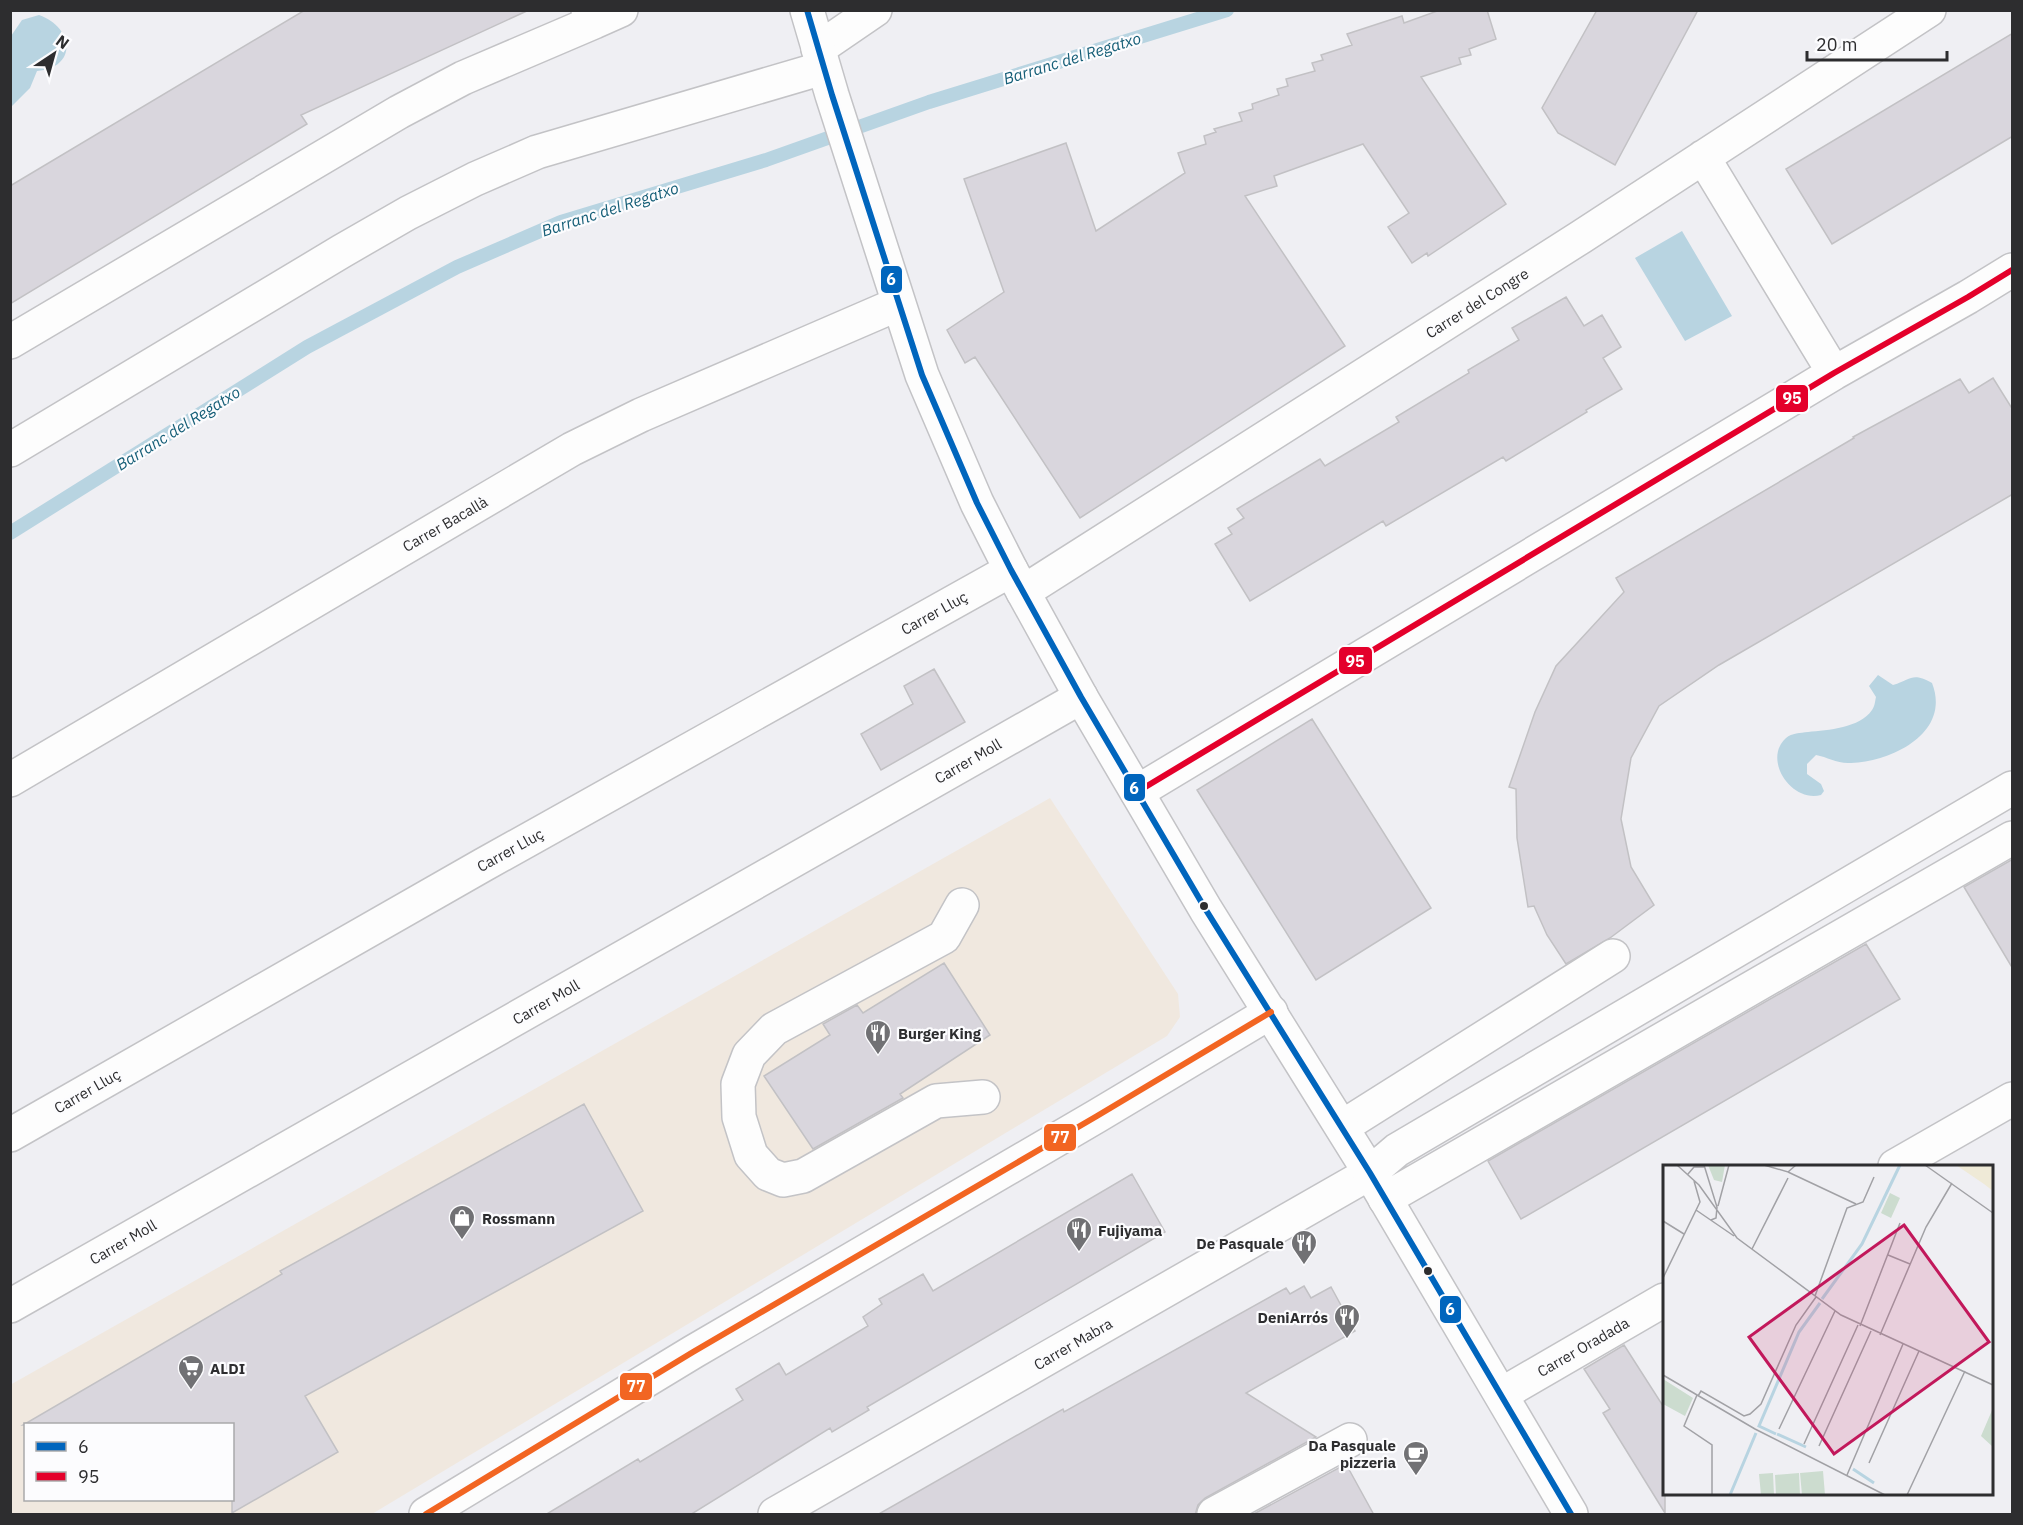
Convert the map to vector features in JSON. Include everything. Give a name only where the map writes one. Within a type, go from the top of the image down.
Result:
[{"type":"street","points":[[807,10],[824,70],[922,375],[977,503],[1081,697],[1206,910],[1378,1186],[1571,1515]]},
{"type":"street","points":[[10,450],[342,251],[408,213],[476,179],[537,152],[824,70],[874,10]]},
{"type":"street","name":"Carrer del Congre","points":[[1017,581],[1703,157],[1929,10]]},
{"type":"street","points":[[10,342],[399,112],[463,78],[601,14]]},
{"type":"street","points":[[1703,157],[1834,373]]},
{"type":"street","points":[[1137,792],[1834,373],[2013,270]]},
{"type":"street","name":"Carrer Bacallà","points":[[10,780],[572,449],[641,415],[898,304]]},
{"type":"street","name":"Carrer Lluç","points":[[10,1135],[493,859],[1017,581]]},
{"type":"street","name":"Carrer Moll","points":[[10,1306],[1081,697]]},
{"type":"street","points":[[1378,1186],[1408,1143],[2013,788]]},
{"type":"street","points":[[1378,1186],[2013,838]]},
{"type":"street","points":[[962,905],[944,937],[774,1029],[749,1055],[738,1084],[739,1117],[752,1155],[768,1174],[783,1180],[803,1176],[936,1101],[983,1097]]},
{"type":"street","points":[[1342,1127],[1613,957]]},
{"type":"street","points":[[426,1515],[693,1352],[1271,1012]]},
{"type":"street","points":[[1898,1165],[2013,1099]]},
{"type":"street","name":"Carrer Mabra","points":[[775,1515],[1378,1186]]},
{"type":"street","name":"Carrer Oradada","points":[[1502,1394],[1663,1301]]},
{"type":"street","points":[[1214,1515],[1350,1440]]},
{"type":"shaded area","points":[[1050,798],[1178,994],[1180,1017],[1167,1036],[372,1514],[11,1514],[10,1385]]},
{"type":"water","points":[[39,15],[60,29],[65,38],[65,55],[59,63],[37,71],[30,88],[11,107],[11,36],[22,20]]},
{"type":"water","points":[[1682,231],[1732,316],[1685,341],[1635,258]]},
{"type":"water","points":[[1878,675],[1893,685],[1916,677],[1932,683],[1936,701],[1933,717],[1925,731],[1898,751],[1864,762],[1844,763],[1816,755],[1807,764],[1807,774],[1821,784],[1824,791],[1821,795],[1810,796],[1800,793],[1784,778],[1779,768],[1777,757],[1779,747],[1791,735],[1843,727],[1867,716],[1874,707],[1876,697],[1869,686]]},
{"type":"building","points":[[305,10],[529,10],[301,115],[307,124],[10,304],[10,186]]},
{"type":"building","points":[[1440,10],[1487,10],[1496,39],[1469,49],[1471,55],[1459,58],[1461,64],[1421,77],[1506,204],[1428,256],[1427,253],[1412,263],[1388,227],[1409,213],[1363,144],[1274,176],[1277,186],[1245,196],[1345,346],[1080,518],[975,357],[965,363],[947,330],[1004,292],[964,179],[1066,143],[1096,231],[1185,173],[1178,153],[1206,144],[1204,136],[1216,132],[1214,129],[1242,121],[1239,113],[1253,109],[1252,104],[1279,95],[1277,89],[1288,86],[1286,79],[1315,71],[1312,63],[1323,60],[1321,55],[1352,45],[1347,34],[1402,16],[1404,23]]},
{"type":"building","points":[[1597,10],[1698,10],[1615,165],[1558,133],[1542,108]]},
{"type":"building","points":[[2013,33],[2013,136],[1832,244],[1786,169]]},
{"type":"building","points":[[1566,297],[1584,326],[1602,315],[1621,347],[1603,358],[1622,389],[1506,461],[1503,457],[1386,526],[1383,521],[1250,601],[1215,544],[1232,534],[1228,528],[1244,518],[1237,509],[1320,459],[1325,466],[1399,422],[1396,417],[1519,340],[1512,328]]},
{"type":"building","points":[[1993,378],[2013,410],[2013,494],[1719,665],[1659,706],[1631,758],[1621,819],[1631,867],[1654,905],[1610,938],[1566,964],[1547,935],[1534,906],[1528,907],[1517,838],[1516,789],[1509,787],[1535,712],[1556,666],[1624,592],[1616,578],[1853,437],[1960,379],[1969,393]]},
{"type":"building","points":[[934,669],[965,722],[881,770],[861,734],[913,704],[904,686]]},
{"type":"building","points":[[1312,719],[1431,908],[1316,980],[1197,790]]},
{"type":"building","points":[[2013,859],[2013,969],[1964,887]]},
{"type":"building","points":[[1866,944],[1900,999],[1521,1219],[1488,1161]]},
{"type":"building","name":"Burger King","points":[[944,963],[990,1035],[900,1094],[903,1098],[813,1149],[764,1076],[830,1035],[823,1024],[857,1005],[863,1013]]},
{"type":"building","points":[[584,1104],[643,1211],[305,1396],[338,1452],[232,1513],[234,1423],[26,1423],[282,1274],[280,1271]]},
{"type":"building","points":[[1132,1174],[1165,1232],[867,1407],[869,1410],[832,1432],[830,1428],[690,1515],[545,1515],[638,1459],[640,1462],[743,1400],[736,1389],[779,1363],[786,1375],[868,1326],[863,1317],[882,1304],[879,1299],[923,1274],[933,1291]]},
{"type":"building","points":[[1304,1286],[1311,1298],[1331,1287],[1355,1331],[1246,1393],[1316,1437],[1205,1498],[1198,1505],[1195,1515],[877,1515],[1063,1409],[1064,1412],[1286,1288],[1290,1294]]},
{"type":"building","points":[[1624,1345],[1663,1406],[1665,1513],[1603,1413],[1610,1409],[1584,1369]]},
{"type":"building","points":[[1346,1464],[1374,1515],[1252,1515]]},
{"type":"waterway","name":"Barranc del Regatxo","points":[[10,533],[307,347],[457,267],[561,222],[766,160],[929,102],[1227,10]]},
{"type":"transit line","name":"6","points":[[807,10],[922,375],[977,503],[1011,570],[1081,697],[1206,910],[1370,1173],[1571,1514]]},
{"type":"transit line","name":"95","points":[[1137,792],[1834,373],[2012,270]]},
{"type":"transit line","name":"77","points":[[426,1514],[693,1352],[1271,1012]]},
{"type":"place","name":"Burger King","points":[[878,1056]]},
{"type":"place","name":"Rossmann","points":[[462,1241]]},
{"type":"place","name":"Fujiyama","points":[[1079,1253]]},
{"type":"place","name":"De Pasquale","points":[[1304,1266]]},
{"type":"place","name":"DeniArrós","points":[[1347,1340]]},
{"type":"place","name":"ALDI","points":[[191,1391]]},
{"type":"place","name":"Da Pasquale pizzeria","points":[[1416,1477]]}]
